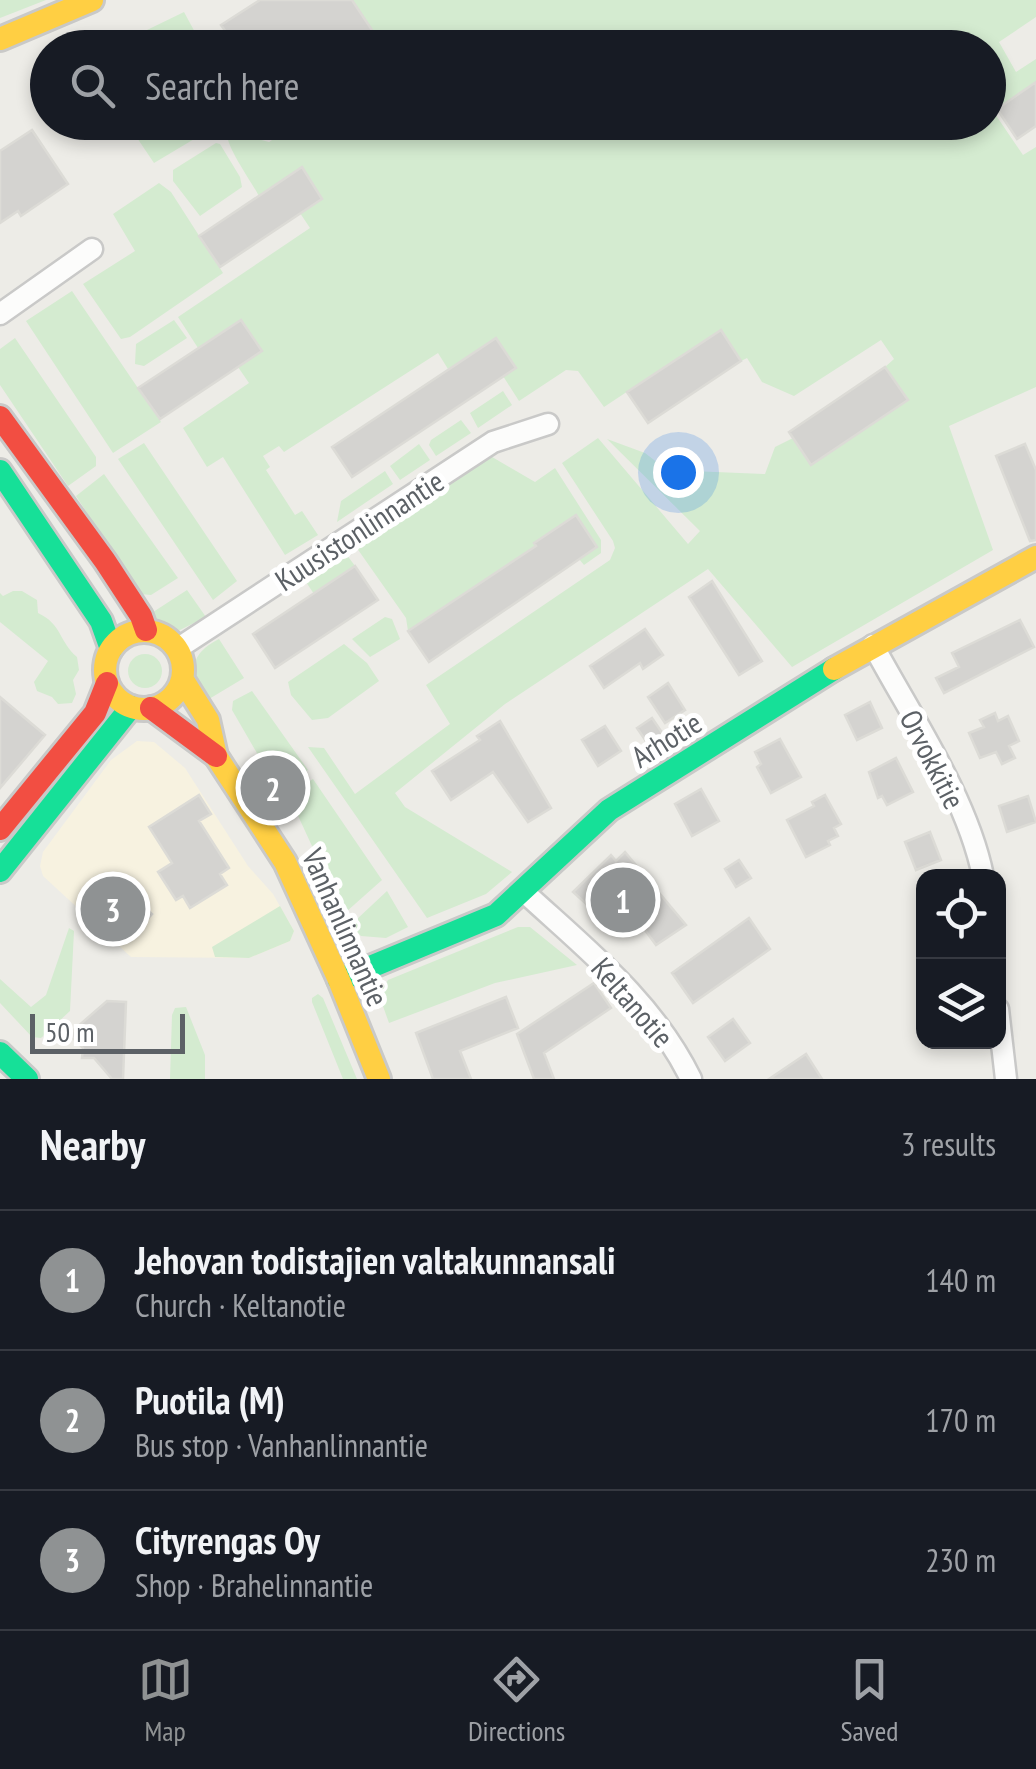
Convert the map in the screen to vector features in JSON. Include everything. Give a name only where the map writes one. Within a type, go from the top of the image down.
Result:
[{"type":"main road","points":[[0,39],[92,0]]},
{"type":"main road","points":[[0,417],[105,561],[146,630],[169,641],[177,650]]},
{"type":"main road","points":[[0,471],[102,621],[112,650]]},
{"type":"main road","name":"Arhotie","points":[[340,980],[496,915],[609,810],[873,645],[1036,558]]},
{"type":"main road","points":[[0,829],[94,713],[107,683],[105,671],[112,650],[121,640],[146,630]]},
{"type":"main road","name":"Vanhanlinnantie","points":[[177,650],[183,680],[208,720],[216,756],[286,862],[340,980],[379,1079]]},
{"type":"main road","points":[[0,870],[141,708],[173,696],[183,680]]},
{"type":"main road","name":"Vanhanlinnantie","points":[[107,683],[120,702],[180,726],[199,746],[216,756]]},
{"type":"main road","points":[[0,1052],[28,1079]]},
{"type":"street","points":[[0,314],[92,249]]},
{"type":"street","name":"Kuusistonlinnantie","points":[[177,650],[493,442],[548,424]]},
{"type":"street","name":"Orvokkitie","points":[[873,645],[954,798],[980,869]]},
{"type":"street","name":"Keltanotie","points":[[523,891],[640,1001],[676,1050],[691,1079]]},
{"type":"street","points":[[1003,1049],[1006,1079]]},
{"type":"shaded area","points":[[137,741],[154,742],[185,768],[248,866],[273,894],[294,931],[290,941],[249,958],[131,957],[43,876],[43,852],[111,760]]},
{"type":"green space","points":[[0,0],[46,0],[0,18]]},
{"type":"green space","points":[[352,0],[1036,0],[1036,17],[1006,37],[1006,30],[372,30]]},
{"type":"green space","points":[[184,12],[194,30],[147,30]]},
{"type":"green space","points":[[1006,54],[1016,72],[1036,59],[1036,82],[1006,102]]},
{"type":"green space","points":[[1006,130],[1023,155],[1036,147],[1036,387],[949,426],[993,550],[792,667],[708,569],[505,704],[395,793],[405,807],[512,872],[486,894],[427,918],[308,747],[324,748],[355,794],[450,724],[426,685],[610,560],[615,548],[613,541],[562,463],[598,438],[688,544],[700,531],[607,439],[645,453],[667,470],[765,474],[775,447],[793,438],[811,465],[907,399],[885,367],[894,359],[881,340],[794,396],[762,382],[747,358],[741,361],[720,330],[604,407],[578,371],[566,370],[519,401],[503,376],[516,367],[496,338],[448,369],[438,353],[284,452],[279,446],[263,456],[270,467],[266,470],[295,515],[302,511],[318,535],[285,555],[223,457],[207,467],[183,428],[249,383],[238,367],[261,351],[241,320],[198,348],[178,317],[310,228],[300,213],[322,199],[301,167],[259,196],[228,140],[1006,140]]},
{"type":"green space","points":[[138,140],[193,140],[154,163]]},
{"type":"green space","points":[[216,143],[240,177],[242,187],[200,216],[173,181],[173,170]]},
{"type":"green space","points":[[159,183],[171,192],[223,273],[130,337],[121,339],[83,284],[135,251],[113,214]]},
{"type":"green space","points":[[72,291],[161,422],[113,453],[26,321]]},
{"type":"green space","points":[[174,320],[187,338],[144,366],[135,364],[136,344]]},
{"type":"green space","points":[[15,338],[96,457],[96,466],[68,486],[0,385],[0,349]]},
{"type":"green space","points":[[503,391],[512,405],[478,428],[470,413]]},
{"type":"green space","points":[[461,420],[471,433],[436,456],[429,445],[431,440]]},
{"type":"green space","points":[[144,443],[237,581],[213,600],[118,459]]},
{"type":"green space","points":[[419,444],[430,460],[400,480],[390,466]]},
{"type":"green space","points":[[487,454],[535,482],[555,468],[601,540],[601,553],[584,565],[579,559],[575,515],[535,542],[536,546],[408,631],[406,618],[354,544]]},
{"type":"green space","points":[[385,471],[393,484],[337,522],[341,501]]},
{"type":"green space","points":[[104,474],[178,578],[151,595],[140,594],[76,496]]},
{"type":"green space","points":[[344,551],[355,566],[314,594],[304,579]]},
{"type":"green space","points":[[187,590],[206,617],[172,634],[153,627],[147,616]]},
{"type":"green space","points":[[22,591],[37,600],[38,613],[52,622],[77,657],[79,670],[73,680],[76,694],[72,703],[58,704],[37,691],[34,682],[48,661],[0,622],[0,593],[3,596]]},
{"type":"green space","points":[[385,617],[392,619],[400,639],[370,657],[352,639]]},
{"type":"green space","points":[[219,639],[244,678],[204,702],[195,666],[201,652]]},
{"type":"green space","points":[[344,644],[367,663],[379,681],[328,718],[312,720],[291,695],[288,682]]},
{"type":"green space","points":[[145,654],[157,659],[162,671],[157,683],[145,688],[133,683],[128,671],[133,659]]},
{"type":"green space","points":[[252,691],[308,770],[280,785],[232,710],[233,701]]},
{"type":"green space","points":[[313,779],[382,880],[346,912],[341,909],[288,794]]},
{"type":"green space","points":[[387,891],[408,927],[386,938],[361,936],[356,931],[356,920]]},
{"type":"green space","points":[[280,906],[294,931],[290,941],[249,958],[215,957],[212,947]]},
{"type":"green space","points":[[518,927],[530,927],[577,965],[495,983],[389,1023],[379,995],[388,980]]},
{"type":"green space","points":[[69,928],[74,931],[70,1011],[41,1038],[32,1037],[0,1003],[0,979],[31,1007],[46,995]]},
{"type":"green space","points":[[318,994],[357,1079],[343,1079],[312,1002]]},
{"type":"green space","points":[[186,1007],[205,1055],[205,1079],[170,1079],[172,1015],[175,1008]]},
{"type":"building","points":[[260,0],[352,0],[372,30],[225,30],[221,25]]},
{"type":"building","points":[[1036,82],[1036,126],[1017,139],[1006,122],[1006,103]]},
{"type":"building","points":[[30,131],[30,140],[39,140],[68,184],[21,216],[18,211],[0,223],[0,151]]},
{"type":"building","points":[[302,167],[322,199],[220,267],[199,236]]},
{"type":"building","points":[[241,320],[262,351],[160,419],[138,388]]},
{"type":"building","points":[[721,330],[741,361],[648,423],[627,392]]},
{"type":"building","points":[[496,338],[516,368],[352,477],[332,447]]},
{"type":"building","points":[[885,367],[908,400],[811,465],[789,432]]},
{"type":"building","points":[[1025,444],[1036,470],[1036,540],[1030,541],[996,456]]},
{"type":"building","points":[[576,515],[597,547],[429,662],[408,631]]},
{"type":"building","points":[[355,566],[378,600],[275,668],[253,634]]},
{"type":"building","points":[[712,581],[762,661],[739,675],[689,597]]},
{"type":"building","points":[[1020,620],[1034,647],[944,693],[936,678],[959,667],[952,653]]},
{"type":"building","points":[[645,629],[663,655],[643,669],[640,663],[604,688],[590,666]]},
{"type":"building","points":[[668,683],[685,710],[665,723],[648,697]]},
{"type":"building","points":[[0,697],[45,735],[0,788]]},
{"type":"building","points":[[870,702],[882,728],[857,740],[845,715]]},
{"type":"building","points":[[995,713],[998,721],[1008,716],[1019,741],[1009,746],[1015,758],[1002,764],[996,752],[980,758],[969,733],[984,727],[980,720]]},
{"type":"building","points":[[652,718],[665,737],[650,747],[637,728]]},
{"type":"building","points":[[500,721],[551,808],[528,822],[493,772],[451,800],[432,771],[480,740],[477,736]]},
{"type":"building","points":[[605,726],[621,751],[598,766],[582,740]]},
{"type":"building","points":[[780,739],[801,777],[771,793],[757,767],[761,764],[755,752]]},
{"type":"building","points":[[896,758],[913,792],[887,805],[882,796],[878,798],[869,772]]},
{"type":"building","points":[[701,789],[719,821],[692,836],[675,804]]},
{"type":"building","points":[[199,795],[211,814],[199,821],[229,868],[220,874],[227,885],[190,908],[183,896],[176,900],[158,872],[172,863],[149,827]]},
{"type":"building","points":[[825,795],[841,824],[834,828],[838,836],[828,841],[830,845],[806,857],[787,820],[814,806],[812,802]]},
{"type":"building","points":[[1028,796],[1036,822],[1007,832],[999,806]]},
{"type":"building","points":[[930,832],[941,860],[916,870],[905,842]]},
{"type":"building","points":[[625,852],[686,925],[656,945],[628,907],[609,922],[598,908],[594,911],[573,892],[611,855],[616,861]]},
{"type":"building","points":[[739,860],[751,878],[736,887],[725,869]]},
{"type":"building","points":[[108,875],[152,914],[132,936],[89,898]]},
{"type":"building","points":[[749,918],[770,949],[693,1003],[672,973]]},
{"type":"building","points":[[594,983],[611,1008],[544,1053],[554,1079],[534,1079],[517,1034]]},
{"type":"building","points":[[506,997],[518,1028],[460,1051],[471,1079],[433,1079],[416,1033]]},
{"type":"building","points":[[107,1001],[126,1002],[123,1079],[112,1079],[94,1058],[82,1058],[83,1048],[69,1034]]},
{"type":"building","points":[[733,1019],[750,1043],[725,1061],[708,1037]]},
{"type":"building","points":[[806,1054],[822,1079],[769,1079]]},
{"type":"traffic: fast","points":[[0,471],[101,621],[111,649]]},
{"type":"traffic: fast","points":[[339,980],[496,915],[609,810],[834,669]]},
{"type":"traffic: fast","points":[[0,871],[131,707]]},
{"type":"traffic: fast","points":[[0,1053],[27,1079]]},
{"type":"traffic: slow","points":[[0,39],[92,0]]},
{"type":"traffic: slow","points":[[834,669],[1036,557]]},
{"type":"traffic: slow","points":[[144,631],[159,634],[171,643],[180,655],[183,670],[180,685],[171,697],[159,706],[144,709],[129,706],[117,697],[108,685],[105,670],[108,655],[117,643],[129,634],[144,631]]},
{"type":"traffic: slow","points":[[183,680],[208,720],[216,756],[285,862],[379,1079]]},
{"type":"traffic: jam","points":[[0,417],[105,561],[146,630]]},
{"type":"traffic: jam","points":[[0,829],[95,713],[107,683]]},
{"type":"traffic: jam","points":[[151,708],[216,756]]},
{"type":"place","name":"Puotila (M)","points":[[273,788]]},
{"type":"place","name":"Jehovan todistajien valtakunnansali","points":[[623,900]]},
{"type":"place","name":"Cityrengas Oy","points":[[113,909]]}]
